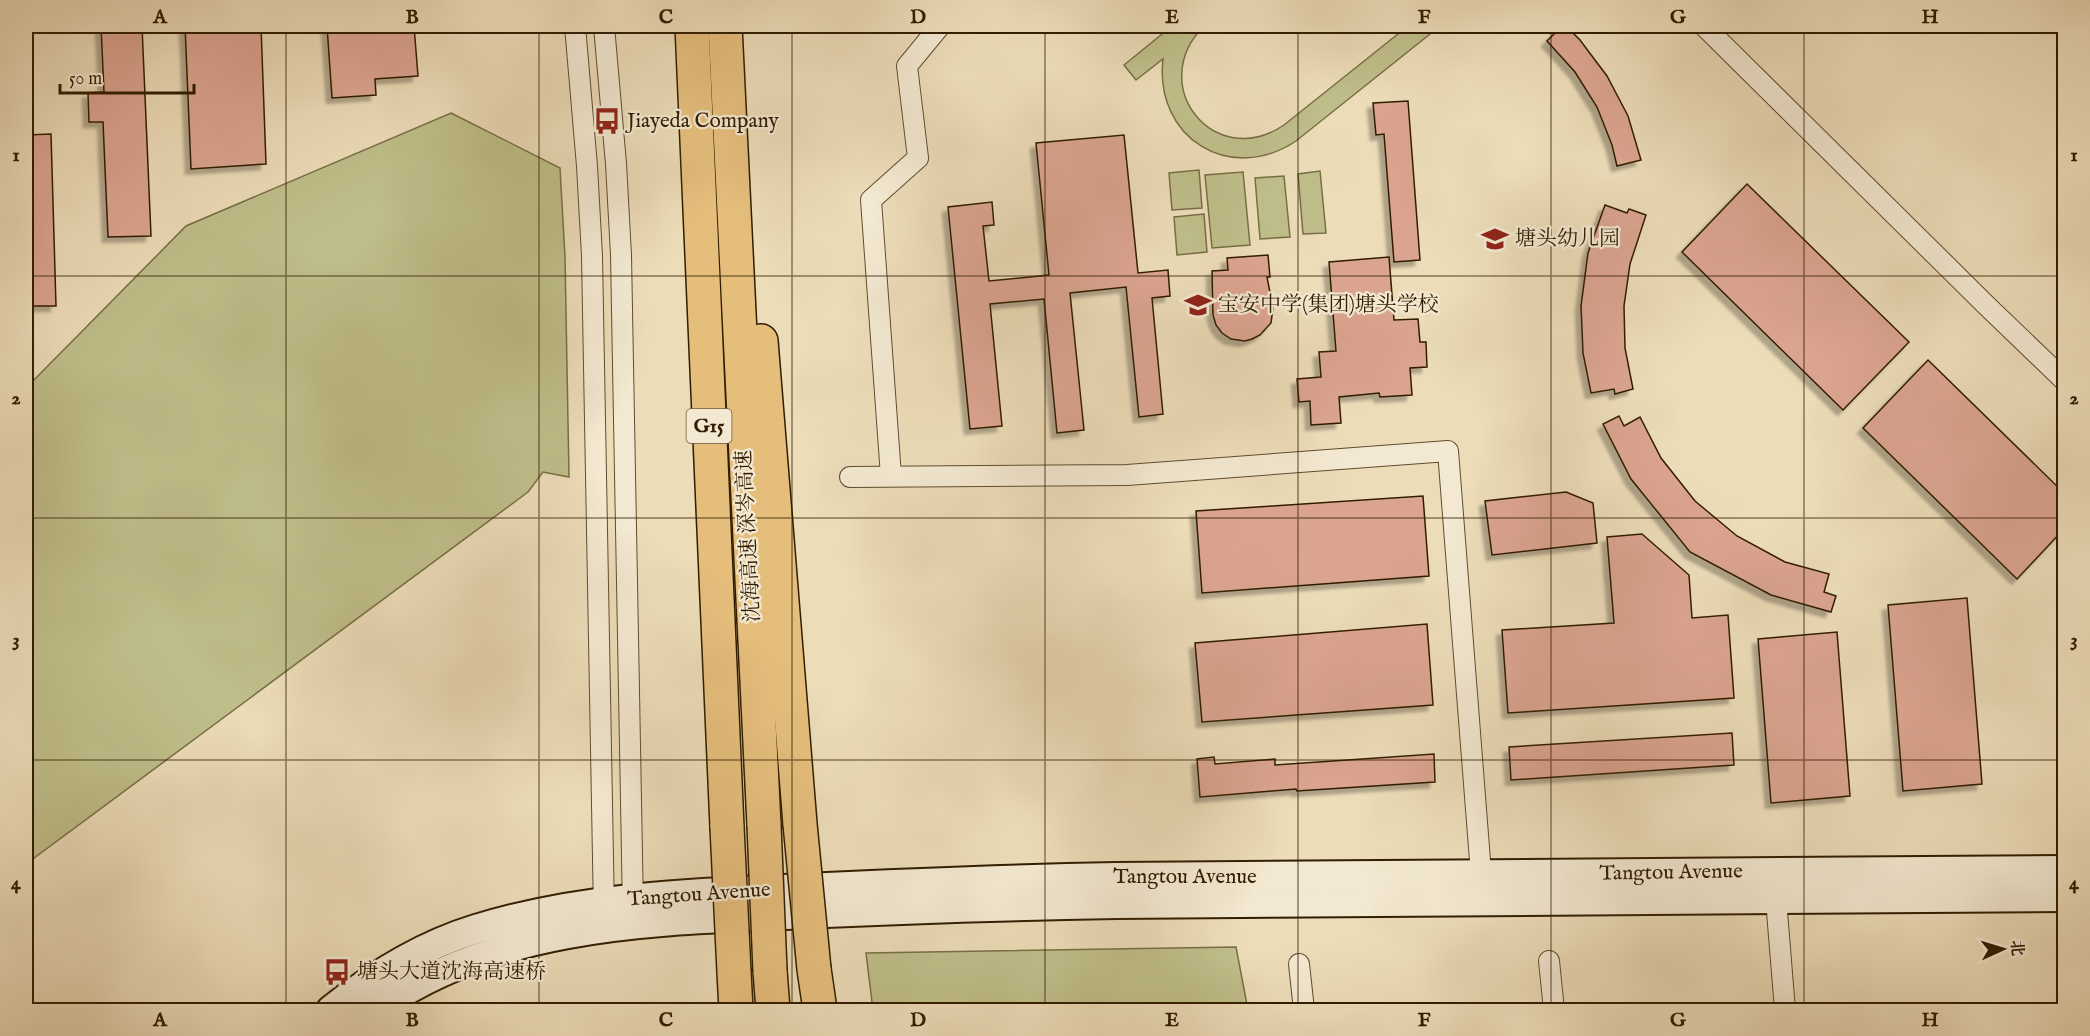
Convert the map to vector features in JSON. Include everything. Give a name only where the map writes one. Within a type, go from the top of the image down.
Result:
[{"type":"highway","name":"沈海高速 深岑高速","points":[[692,26],[736,1011]]},
{"type":"highway","name":"沈海高速 深岑高速","points":[[725,26],[772,1011]]},
{"type":"highway","points":[[726,61],[763,359],[800,824],[820,1011]]},
{"type":"main road","name":"Tangtou Avenue","points":[[331,1011],[376,978],[422,951],[474,929],[527,915],[604,915],[633,912],[704,919],[1482,888],[1775,885],[2064,870]]},
{"type":"main road","name":"Tangtou Avenue","points":[[1775,885],[2064,897]]},
{"type":"main road","name":"Tangtou Avenue","points":[[376,1011],[434,975],[483,955],[533,941],[604,915]]},
{"type":"street","points":[[575,26],[592,256],[604,915]]},
{"type":"street","points":[[604,26],[621,255],[633,912]]},
{"type":"street","points":[[891,476],[871,200],[918,158],[907,66],[940,26]]},
{"type":"street","points":[[1704,26],[2064,380]]},
{"type":"street","points":[[850,477],[1127,475],[1448,451],[1482,888]]},
{"type":"street","points":[[1775,885],[1785,1011]]},
{"type":"street","points":[[1549,961],[1554,1011]]},
{"type":"street","points":[[1299,964],[1304,1011]]},
{"type":"shaded area","points":[[1172,26],[1204,26],[1188,49],[1182,73],[1185,96],[1196,115],[1212,130],[1234,138],[1258,137],[1284,125],[1408,26],[1440,26],[1296,141],[1271,153],[1246,158],[1223,155],[1201,146],[1184,131],[1171,111],[1163,87],[1163,59],[1136,80],[1124,65]]},
{"type":"shaded area","points":[[451,113],[560,168],[565,257],[569,477],[543,472],[528,492],[26,864],[26,388],[186,226]]},
{"type":"shaded area","points":[[1199,170],[1202,208],[1172,210],[1169,173]]},
{"type":"shaded area","points":[[1320,171],[1326,233],[1303,234],[1298,174]]},
{"type":"shaded area","points":[[1243,172],[1250,245],[1212,248],[1205,175]]},
{"type":"shaded area","points":[[1284,176],[1290,237],[1260,239],[1255,178]]},
{"type":"shaded area","points":[[1204,214],[1207,252],[1177,255],[1174,217]]},
{"type":"shaded area","points":[[1236,947],[1248,1010],[873,1010],[866,953]]},
{"type":"building","points":[[101,26],[142,26],[151,236],[108,237],[103,122],[89,122],[88,93],[104,92]]},
{"type":"building","points":[[185,26],[261,26],[266,164],[191,169]]},
{"type":"building","points":[[327,26],[414,26],[418,76],[375,79],[376,95],[332,98]]},
{"type":"building","points":[[1562,26],[1566,26],[1580,40],[1607,76],[1628,116],[1641,160],[1617,166],[1612,145],[1597,107],[1575,72],[1547,41]]},
{"type":"building","points":[[1408,101],[1420,260],[1394,262],[1384,134],[1376,135],[1373,103]]},
{"type":"building","points":[[51,134],[56,306],[26,306],[26,135]]},
{"type":"building","points":[[1124,135],[1138,273],[1168,270],[1170,296],[1152,298],[1163,414],[1139,417],[1126,287],[1070,293],[1084,430],[1057,433],[1044,299],[990,304],[1002,426],[970,429],[948,207],[992,202],[994,225],[983,226],[989,281],[1049,275],[1036,143]]},
{"type":"building","points":[[1747,184],[1909,342],[1843,410],[1682,252]]},
{"type":"building","points":[[1605,205],[1627,213],[1629,209],[1646,215],[1630,264],[1624,306],[1625,348],[1633,389],[1615,394],[1614,389],[1591,393],[1583,353],[1581,306],[1588,253]]},
{"type":"building","points":[[1268,255],[1270,277],[1267,277],[1273,308],[1271,323],[1260,335],[1252,339],[1245,341],[1231,339],[1216,325],[1213,315],[1212,271],[1228,270],[1227,258]]},
{"type":"building","points":[[1389,257],[1394,320],[1418,319],[1420,342],[1426,342],[1427,367],[1410,368],[1412,395],[1380,397],[1379,393],[1339,397],[1341,423],[1311,425],[1310,401],[1299,402],[1297,379],[1321,377],[1319,352],[1336,351],[1329,262]]},
{"type":"building","points":[[1928,360],[2064,493],[2064,529],[2017,579],[1863,428]]},
{"type":"building","points":[[1619,416],[1624,426],[1640,417],[1661,458],[1695,501],[1737,536],[1785,562],[1829,574],[1824,592],[1836,596],[1831,612],[1771,595],[1690,552],[1631,479],[1603,424]]},
{"type":"building","points":[[1566,492],[1593,503],[1597,543],[1492,555],[1485,501]]},
{"type":"building","points":[[1423,496],[1429,576],[1202,593],[1196,511]]},
{"type":"building","points":[[1642,534],[1689,575],[1692,618],[1728,615],[1734,698],[1508,713],[1502,630],[1614,623],[1607,537]]},
{"type":"building","points":[[1967,598],[1982,784],[1903,791],[1888,605]]},
{"type":"building","points":[[1427,624],[1433,705],[1202,722],[1195,643]]},
{"type":"building","points":[[1837,632],[1850,796],[1771,803],[1758,639]]},
{"type":"building","points":[[1732,733],[1734,765],[1511,780],[1509,747]]},
{"type":"building","points":[[1434,754],[1435,782],[1297,791],[1296,789],[1200,797],[1197,759],[1214,757],[1215,764],[1275,759],[1275,765]]},
{"type":"place","name":"Jiayeda Company","points":[[607,121]]},
{"type":"place","name":"塘头幼儿园","points":[[1495,239]]},
{"type":"place","name":"宝安中学(集团)塘头学校","points":[[1198,305]]},
{"type":"place","name":"塘头大道沈海高速桥","points":[[337,972]]}]
